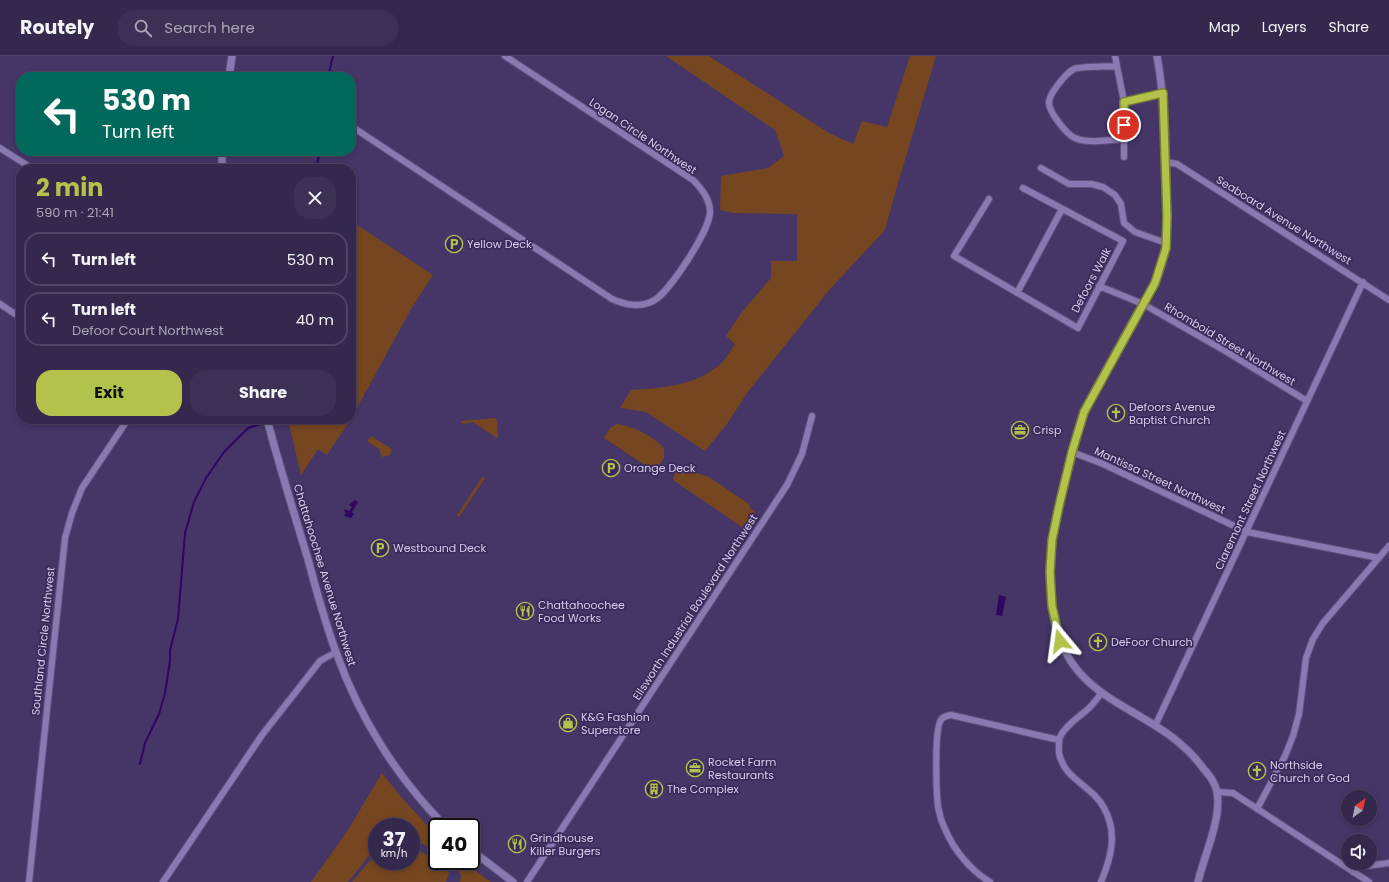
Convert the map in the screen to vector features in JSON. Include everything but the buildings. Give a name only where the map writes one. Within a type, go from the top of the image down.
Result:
[{"type":"street","points":[[230,72],[232,56]]},
{"type":"street","name":"Logan Circle Northwest","points":[[356,129],[612,299],[623,304],[635,306],[655,300],[669,288],[706,228],[710,211],[707,199],[702,189],[693,180],[505,56]]},
{"type":"street","points":[[1115,56],[1124,102],[1124,158]]},
{"type":"street","points":[[1157,56],[1163,93],[1166,162],[1166,243],[1159,273],[1084,412],[1072,452],[1059,506],[1052,540],[1050,572],[1052,606],[1058,633],[1067,657],[1080,675],[1102,693],[1178,742],[1193,754],[1212,780],[1217,792],[1218,802],[1213,830],[1198,882]]},
{"type":"street","points":[[1117,66],[1075,69],[1056,87],[1049,98],[1048,104],[1061,127],[1067,134],[1076,139],[1124,139]]},
{"type":"street","points":[[1124,102],[1163,93]]},
{"type":"street","points":[[0,148],[25,164]]},
{"type":"street","name":"Seaboard Avenue Northwest","points":[[1166,162],[1177,164],[1389,300]]},
{"type":"street","points":[[1041,168],[1069,184],[1084,183],[1103,188],[1115,195],[1121,204],[1124,223],[1135,232],[1166,243]]},
{"type":"street","name":"Defoors Walk","points":[[989,199],[954,256],[1078,328],[1123,241],[1023,188]]},
{"type":"street","points":[[1018,294],[1062,209]]},
{"type":"street","name":"Claremont Street Northwest","points":[[1155,726],[1363,282]]},
{"type":"street","name":"Rhomboid Street Northwest","points":[[1099,286],[1143,304],[1227,352],[1307,401]]},
{"type":"street","points":[[0,304],[16,315]]},
{"type":"street","name":"Ellsworth Industrial Boulevard Northwest","points":[[527,882],[787,485],[802,454],[812,416]]},
{"type":"street","name":"Southland Circle Northwest","points":[[28,882],[65,538],[72,512],[82,488],[125,424]]},
{"type":"street","name":"Chattahoochee Avenue Northwest","points":[[268,424],[336,652],[348,684],[368,723],[388,757],[412,789],[438,818]]},
{"type":"street","name":"Mantissa Street Northwest","points":[[1072,452],[1103,464],[1247,532],[1379,558]]},
{"type":"street","points":[[1257,808],[1285,756],[1293,736],[1299,714],[1306,658],[1313,639],[1323,623],[1389,546]]},
{"type":"street","points":[[163,882],[262,735],[320,661],[336,652]]},
{"type":"street","points":[[1101,882],[1111,854],[1111,826],[1105,809],[1099,799],[1063,767],[1059,740],[1066,728],[1102,693]]},
{"type":"street","points":[[990,882],[976,872],[961,856],[945,829],[939,812],[937,798],[936,742],[939,722],[945,716],[951,715],[1059,740]]},
{"type":"street","points":[[1217,792],[1233,793],[1369,882]]},
{"type":"street","points":[[480,857],[513,882]]},
{"type":"street","points":[[1353,872],[1359,867],[1389,863]]},
{"type":"shaded area","points":[[666,56],[709,56],[829,133],[853,144],[862,121],[887,127],[910,56],[936,56],[885,230],[830,289],[747,393],[727,424],[705,451],[646,412],[620,408],[631,390],[666,387],[688,382],[708,373],[723,361],[735,344],[726,336],[742,312],[771,278],[771,261],[797,261],[797,214],[734,213],[720,210],[721,176],[768,168],[784,156],[775,130]]},
{"type":"shaded area","points":[[356,224],[433,275],[411,309],[356,410]]},
{"type":"shaded area","points":[[495,418],[497,421],[498,439],[473,422],[462,424],[461,421]]},
{"type":"shaded area","points":[[289,424],[348,424],[327,455],[318,449],[301,475]]},
{"type":"shaded area","points":[[617,424],[642,432],[654,439],[664,448],[664,458],[655,472],[604,438],[610,428]]},
{"type":"shaded area","points":[[371,436],[392,449],[390,455],[382,457],[379,449],[367,441]]},
{"type":"shaded area","points":[[684,469],[709,477],[749,504],[750,508],[755,512],[745,529],[673,480],[676,470]]},
{"type":"shaded area","points":[[482,477],[485,478],[459,517],[457,515]]},
{"type":"shaded area","points":[[355,500],[358,502],[352,512],[354,514],[351,518],[344,516],[346,513],[344,511],[345,509],[349,511],[352,507],[349,505]]},
{"type":"shaded area","points":[[999,595],[1006,597],[1002,616],[996,615]]},
{"type":"shaded area","points":[[382,773],[402,798],[428,826],[428,846],[420,843],[420,818],[368,818],[368,857],[348,882],[311,882],[348,830]]},
{"type":"shaded area","points":[[420,851],[428,856],[428,870],[446,870],[449,873],[446,882],[352,882],[368,863],[368,870],[420,870]]},
{"type":"shaded area","points":[[457,870],[474,870],[491,882],[460,882],[461,875]]},
{"type":"waterway","points":[[329,72],[333,56]]},
{"type":"waterway","points":[[317,164],[319,156]]},
{"type":"waterway","points":[[140,764],[145,743],[159,714],[165,693],[170,661],[170,650],[178,619],[185,533],[194,502],[206,478],[224,452],[248,428],[261,424]]},
{"type":"place","name":"Yellow Deck","points":[[454,244]]},
{"type":"place","name":"Defoors Avenue Baptist Church","points":[[1116,413]]},
{"type":"place","name":"Crisp","points":[[1020,430]]},
{"type":"place","name":"Orange Deck","points":[[611,468]]},
{"type":"place","name":"Westbound Deck","points":[[380,548]]},
{"type":"place","name":"Chattahoochee Food Works","points":[[525,611]]},
{"type":"place","name":"DeFoor Church","points":[[1098,642]]},
{"type":"place","name":"K&G Fashion Superstore","points":[[568,723]]},
{"type":"place","name":"Rocket Farm Restaurants","points":[[695,768]]},
{"type":"place","name":"Northside Church of God","points":[[1257,771]]},
{"type":"place","name":"The Complex","points":[[654,789]]},
{"type":"place","name":"Grindhouse Killer Burgers","points":[[517,844]]},
{"type":"route","points":[[1060,641],[1052,606],[1050,572],[1052,540],[1072,452],[1084,412],[1155,283],[1166,248],[1167,217],[1163,93],[1124,102],[1124,125]]}]
